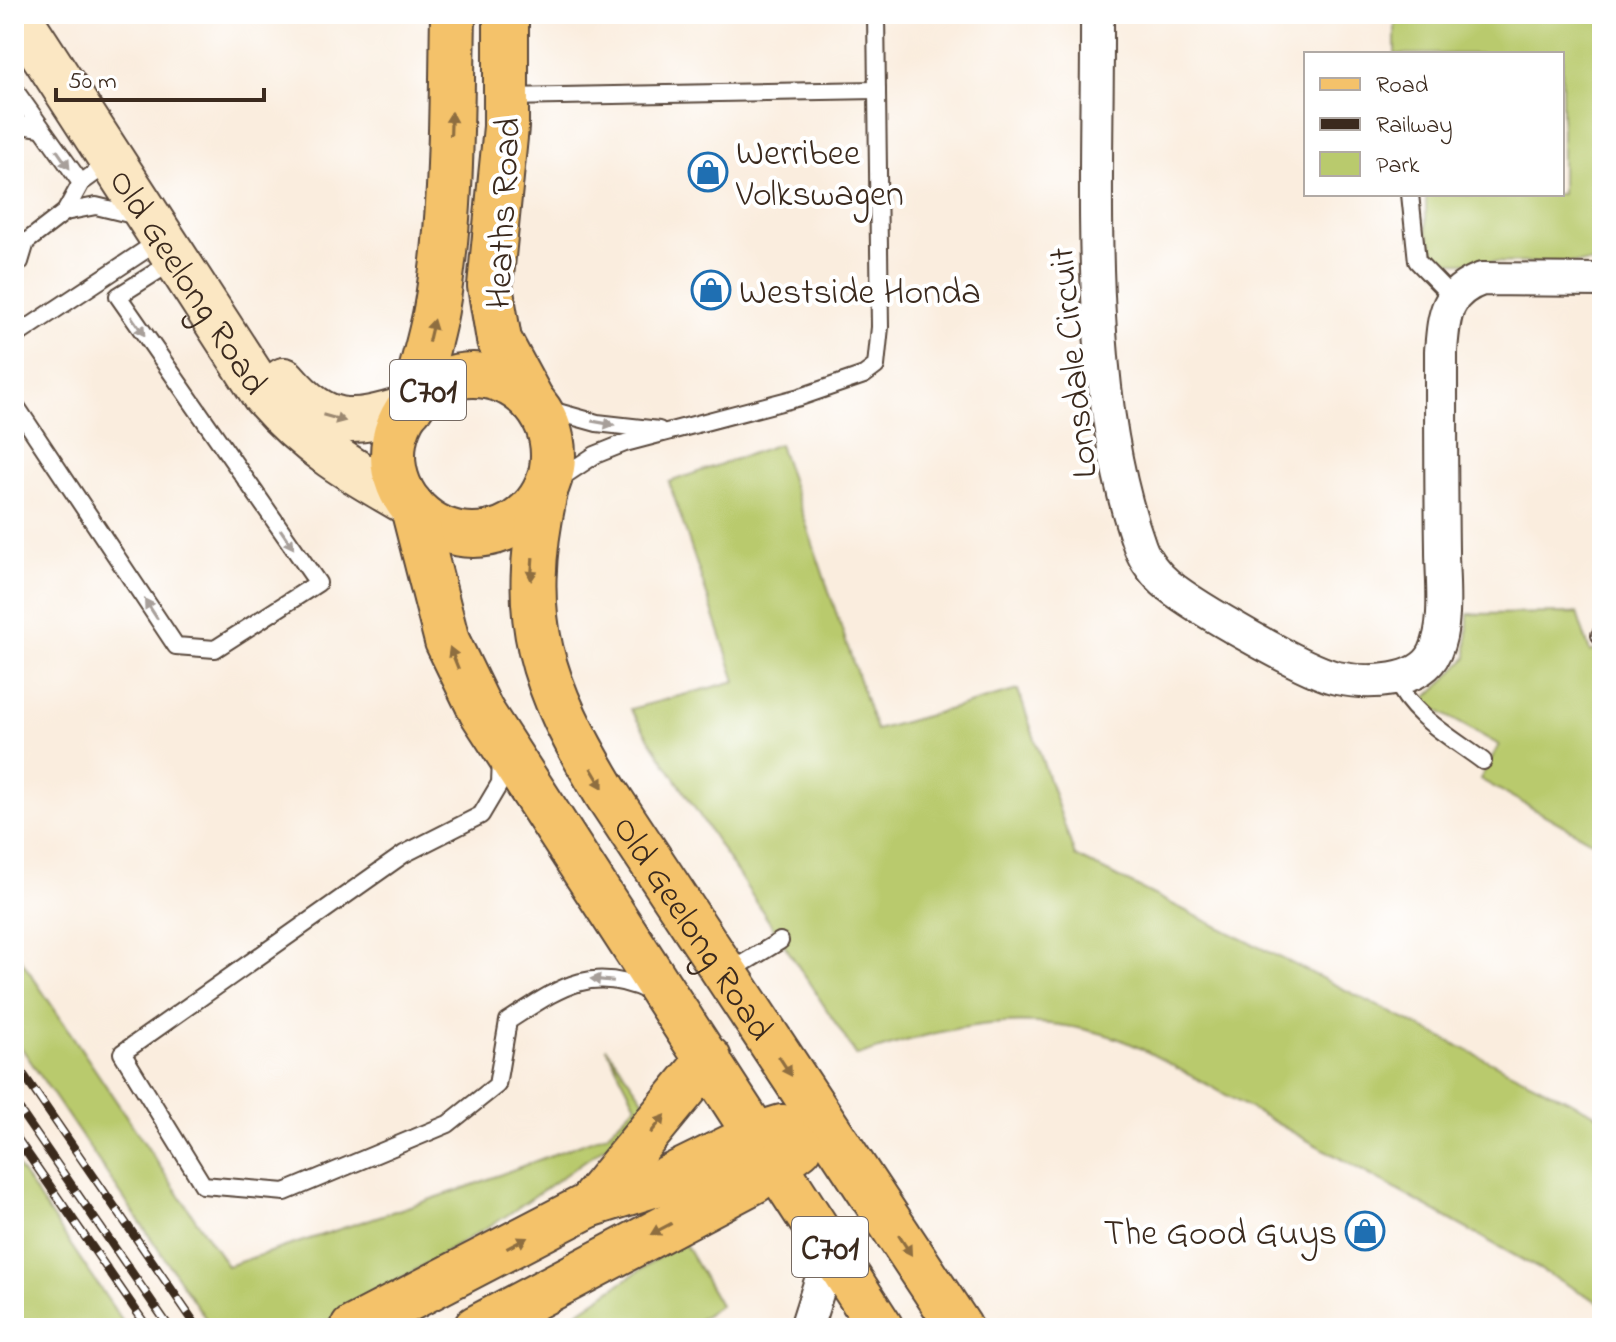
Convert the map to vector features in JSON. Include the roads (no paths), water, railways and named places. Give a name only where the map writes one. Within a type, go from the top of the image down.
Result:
[{"type":"main road","name":"Heaths Road","points":[[410,407],[436,312],[443,257],[450,158],[453,14]]},
{"type":"main road","name":"Heaths Road","points":[[506,14],[507,97],[490,272],[491,304],[504,354],[534,404]]},
{"type":"main road","name":"C701","points":[[411,506],[398,482],[393,456],[398,431],[410,407],[431,387],[470,375],[511,385],[534,404],[552,445],[546,490]]},
{"type":"main road","points":[[411,506],[444,530],[483,535],[519,522],[546,490]]},
{"type":"main road","name":"Old Geelong Road","points":[[546,490],[532,559],[532,601],[543,665],[559,709],[606,793],[960,1328]]},
{"type":"main road","name":"Old Geelong Road","points":[[411,506],[447,641],[468,689],[881,1328]]},
{"type":"main road","points":[[589,1205],[709,1059]]},
{"type":"main road","points":[[476,1328],[819,1118]]},
{"type":"main road","points":[[353,1328],[589,1205],[766,1151]]},
{"type":"street","name":"Old Geelong Road","points":[[17,14],[111,167],[308,405],[324,416],[349,422],[410,407]]},
{"type":"street","name":"Old Geelong Road","points":[[50,14],[111,167]]},
{"type":"street","name":"Lonsdale Circuit","points":[[1097,14],[1098,307],[1117,465],[1141,549],[1167,585],[1302,663],[1334,677],[1355,681],[1395,678],[1412,675],[1424,667],[1436,651],[1441,623],[1441,351],[1444,323],[1452,297]]},
{"type":"street","name":"Old Geelong Road","points":[[170,237],[264,395],[290,425],[335,462],[411,506]]},
{"type":"street","points":[[1452,297],[1464,286],[1482,279],[1602,280]]},
{"type":"street","points":[[806,1328],[831,1249]]},
{"type":"lane","points":[[546,490],[603,451],[800,397],[864,375],[876,366],[880,349],[876,14]]},
{"type":"lane","points":[[14,89],[41,128]]},
{"type":"lane","points":[[507,97],[877,90]]},
{"type":"lane","points":[[14,124],[41,128],[111,167],[65,212],[26,242],[20,262],[14,267]]},
{"type":"lane","points":[[1410,196],[1417,261],[1452,297]]},
{"type":"lane","points":[[65,212],[96,206],[170,237]]},
{"type":"lane","points":[[14,337],[170,237]]},
{"type":"lane","points":[[14,403],[176,646],[215,649],[318,583],[118,296],[170,237]]},
{"type":"lane","points":[[534,404],[597,423],[672,431]]},
{"type":"lane","points":[[1395,678],[1403,697],[1417,711],[1483,761]]},
{"type":"lane","points":[[490,727],[501,757],[501,770],[495,796],[481,815],[404,854],[122,1053],[203,1185],[285,1192],[448,1124],[497,1085],[508,1021],[559,989],[589,978],[632,984],[674,1007]]},
{"type":"lane","points":[[725,974],[780,941]]},
{"type":"railway","points":[[14,1061],[198,1328]]},
{"type":"railway","points":[[14,1102],[170,1328]]},
{"type":"railway","points":[[14,1134],[148,1328]]},
{"type":"place","name":"Werribee Volkswagen","points":[[708,172]]},
{"type":"place","name":"Westside Honda","points":[[711,290]]},
{"type":"place","name":"The Good Guys","points":[[1365,1231]]}]
